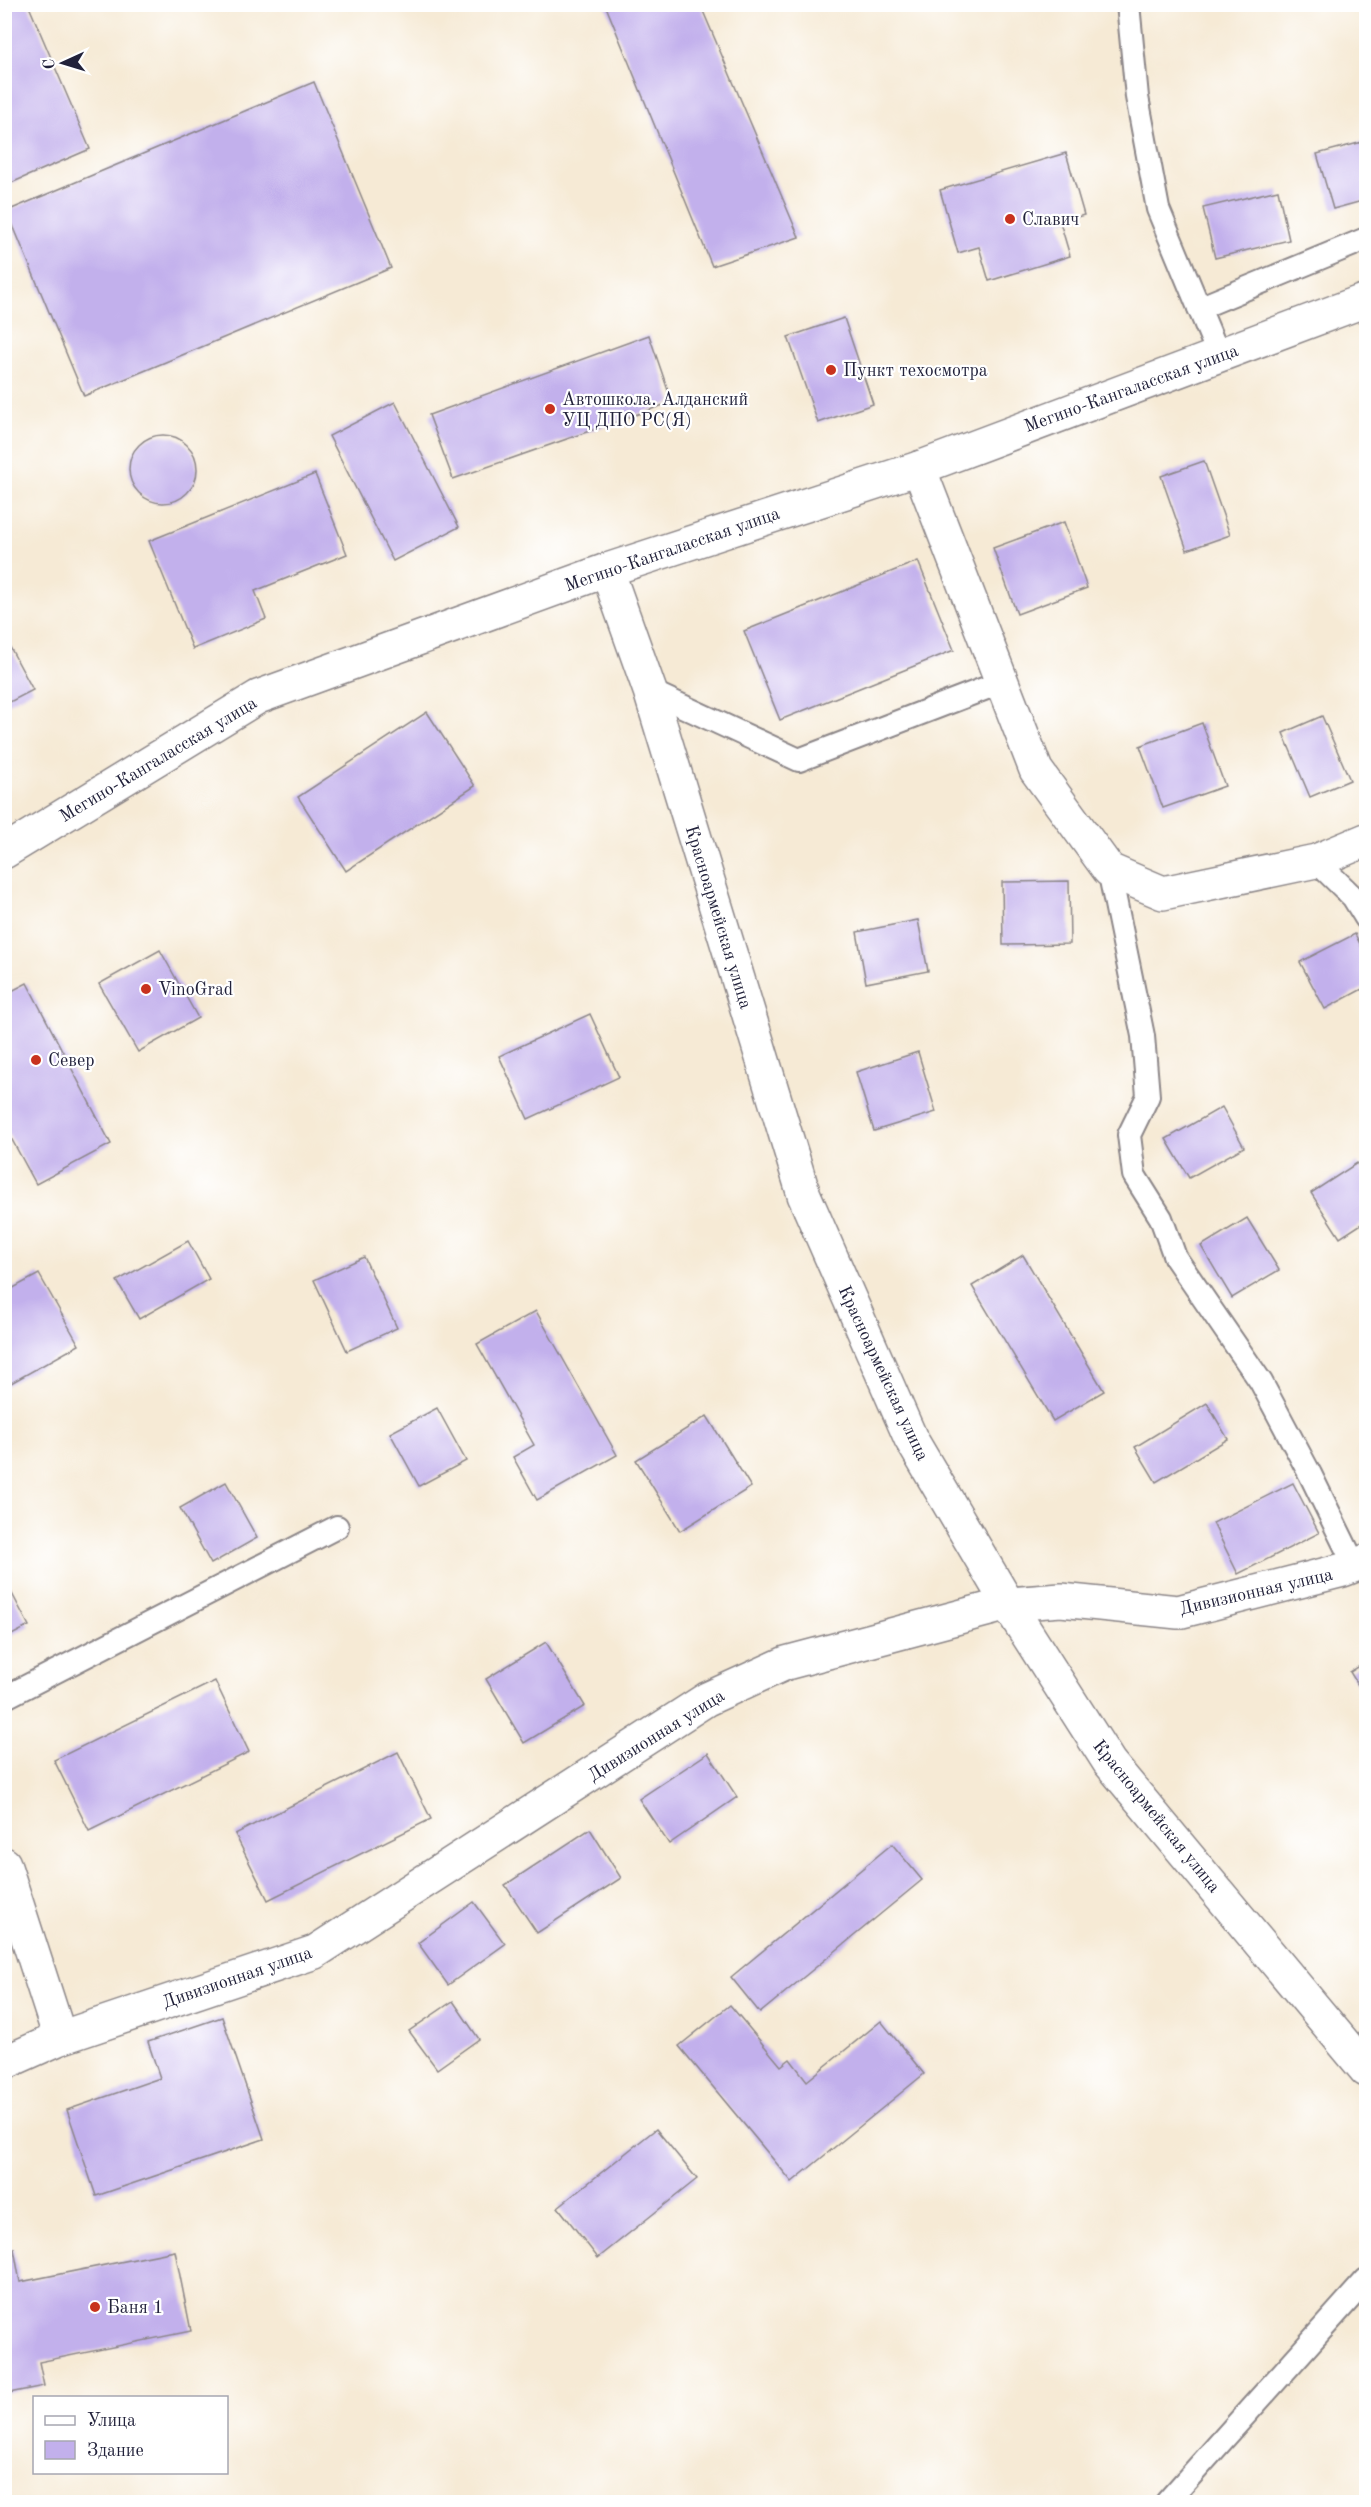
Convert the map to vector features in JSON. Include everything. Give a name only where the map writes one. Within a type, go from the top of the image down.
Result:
[{"type":"street","name":"Мегино-Кангаласская улица","points":[[4,852],[258,697],[607,570],[919,468],[1366,300]]},
{"type":"street","points":[[919,468],[1036,770],[1108,870],[1163,893],[1316,861],[1366,840]]},
{"type":"street","name":"Красноармейская улица","points":[[607,570],[650,691],[804,1195],[911,1439],[1008,1604],[1109,1762],[1366,2070]]},
{"type":"street","name":"Дивизионная улица","points":[[4,2063],[60,2038],[315,1952],[707,1700],[786,1663],[1008,1604],[1061,1600],[1178,1612],[1361,1563]]},
{"type":"street","points":[[4,1864],[60,2038]]},
{"type":"lane","points":[[1128,4],[1137,97],[1158,209],[1219,356]]},
{"type":"lane","points":[[1199,308],[1366,239]]},
{"type":"lane","points":[[650,691],[799,760],[1002,682]]},
{"type":"lane","points":[[1316,861],[1353,897],[1366,918]]},
{"type":"lane","points":[[1108,870],[1143,1036],[1148,1096],[1129,1135],[1134,1175],[1161,1218],[1176,1257],[1262,1382],[1361,1563]]},
{"type":"lane","points":[[4,1698],[337,1527]]},
{"type":"lane","points":[[1167,2502],[1366,2280]]},
{"type":"building","points":[[4,4],[28,4],[90,149],[4,186]]},
{"type":"building","points":[[605,4],[700,4],[799,237],[712,266]]},
{"type":"building","points":[[314,82],[391,268],[84,396],[7,211]]},
{"type":"building","points":[[1366,141],[1366,200],[1333,209],[1317,154]]},
{"type":"building","name":"Славич","points":[[1066,153],[1084,215],[1060,222],[1070,256],[989,281],[979,247],[958,253],[940,190]]},
{"type":"building","points":[[1278,190],[1289,240],[1215,258],[1203,208]]},
{"type":"building","name":"Пункт техосмотра","points":[[844,318],[873,404],[818,423],[788,337]]},
{"type":"building","name":"Автошкола. Алданский УЦ ДПО РС(Я)","points":[[649,335],[672,402],[453,479],[429,415]]},
{"type":"building","points":[[395,402],[459,527],[393,561],[329,436]]},
{"type":"building","points":[[170,435],[182,441],[191,450],[197,462],[195,482],[187,493],[170,503],[156,503],[139,493],[131,482],[129,462],[139,445],[150,437]]},
{"type":"building","points":[[1204,461],[1230,535],[1187,550],[1161,476]]},
{"type":"building","points":[[315,474],[347,554],[255,591],[266,619],[193,649],[149,541]]},
{"type":"building","points":[[1064,522],[1087,588],[1017,614],[993,548]]},
{"type":"building","points":[[918,561],[954,650],[780,720],[744,631]]},
{"type":"building","points":[[4,636],[33,690],[4,705]]},
{"type":"building","points":[[427,712],[475,786],[346,871],[298,797]]},
{"type":"building","points":[[1322,716],[1350,780],[1310,797],[1283,733]]},
{"type":"building","points":[[1202,723],[1225,786],[1163,808],[1140,746]]},
{"type":"building","points":[[1069,881],[1070,944],[1003,945],[1002,882]]},
{"type":"building","points":[[918,920],[928,971],[866,983],[857,932]]},
{"type":"building","points":[[1355,934],[1366,956],[1366,987],[1325,1009],[1300,962]]},
{"type":"building","points":[[160,950],[198,1018],[138,1052],[99,984]]},
{"type":"building","name":"Север","points":[[27,983],[111,1144],[36,1184],[4,1125],[4,995]]},
{"type":"building","points":[[590,1014],[619,1077],[528,1119],[499,1056]]},
{"type":"building","points":[[918,1052],[936,1112],[874,1131],[856,1072]]},
{"type":"building","points":[[1222,1107],[1244,1147],[1189,1178],[1166,1139]]},
{"type":"building","points":[[1357,1163],[1366,1177],[1366,1221],[1340,1238],[1311,1193]]},
{"type":"building","points":[[1247,1218],[1279,1270],[1232,1298],[1201,1246]]},
{"type":"building","points":[[188,1241],[209,1279],[139,1319],[117,1281]]},
{"type":"building","points":[[1023,1255],[1104,1391],[1053,1421],[972,1286]]},
{"type":"building","points":[[364,1257],[397,1328],[347,1351],[314,1280]]},
{"type":"building","points":[[39,1274],[79,1345],[4,1387],[4,1293]]},
{"type":"building","points":[[536,1311],[617,1455],[537,1500],[513,1457],[534,1445],[477,1344]]},
{"type":"building","points":[[1207,1403],[1228,1439],[1156,1482],[1135,1447]]},
{"type":"building","points":[[437,1408],[466,1461],[419,1486],[390,1433]]},
{"type":"building","points":[[707,1416],[751,1487],[680,1531],[636,1460]]},
{"type":"building","points":[[226,1482],[257,1538],[211,1564],[180,1508]]},
{"type":"building","points":[[1293,1483],[1319,1533],[1238,1574],[1213,1523]]},
{"type":"building","points":[[8,1586],[29,1626],[4,1639],[4,1588]]},
{"type":"building","points":[[546,1642],[585,1706],[524,1743],[486,1679]]},
{"type":"building","points":[[1366,1662],[1366,1698],[1350,1672]]},
{"type":"building","points":[[215,1681],[249,1752],[89,1831],[54,1760]]},
{"type":"building","points":[[398,1752],[431,1819],[268,1900],[235,1834]]},
{"type":"building","points":[[708,1753],[737,1797],[669,1844],[639,1799]]},
{"type":"building","points":[[590,1829],[621,1878],[537,1933],[505,1885]]},
{"type":"building","points":[[892,1844],[922,1880],[760,2013],[731,1977]]},
{"type":"building","points":[[474,1902],[505,1944],[448,1985],[418,1943]]},
{"type":"building","points":[[453,2001],[479,2039],[437,2069],[409,2031]]},
{"type":"building","points":[[730,2005],[781,2066],[790,2059],[807,2081],[881,2021],[924,2074],[792,2182],[679,2046]]},
{"type":"building","points":[[222,2017],[264,2139],[96,2196],[67,2110],[160,2078],[148,2042]]},
{"type":"building","points":[[656,2129],[697,2179],[598,2258],[558,2207]]},
{"type":"building","name":"Баня 1","points":[[14,2249],[20,2282],[175,2251],[191,2331],[39,2362],[44,2386],[4,2394],[4,2251]]},
{"type":"place","name":"Славич","points":[[1010,219]]},
{"type":"place","name":"Пункт техосмотра","points":[[831,370]]},
{"type":"place","name":"Автошкола. Алданский УЦ ДПО РС(Я)","points":[[550,409]]},
{"type":"place","name":"VinoGrad","points":[[146,989]]},
{"type":"place","name":"Север","points":[[36,1060]]},
{"type":"place","name":"Баня 1","points":[[95,2307]]}]
